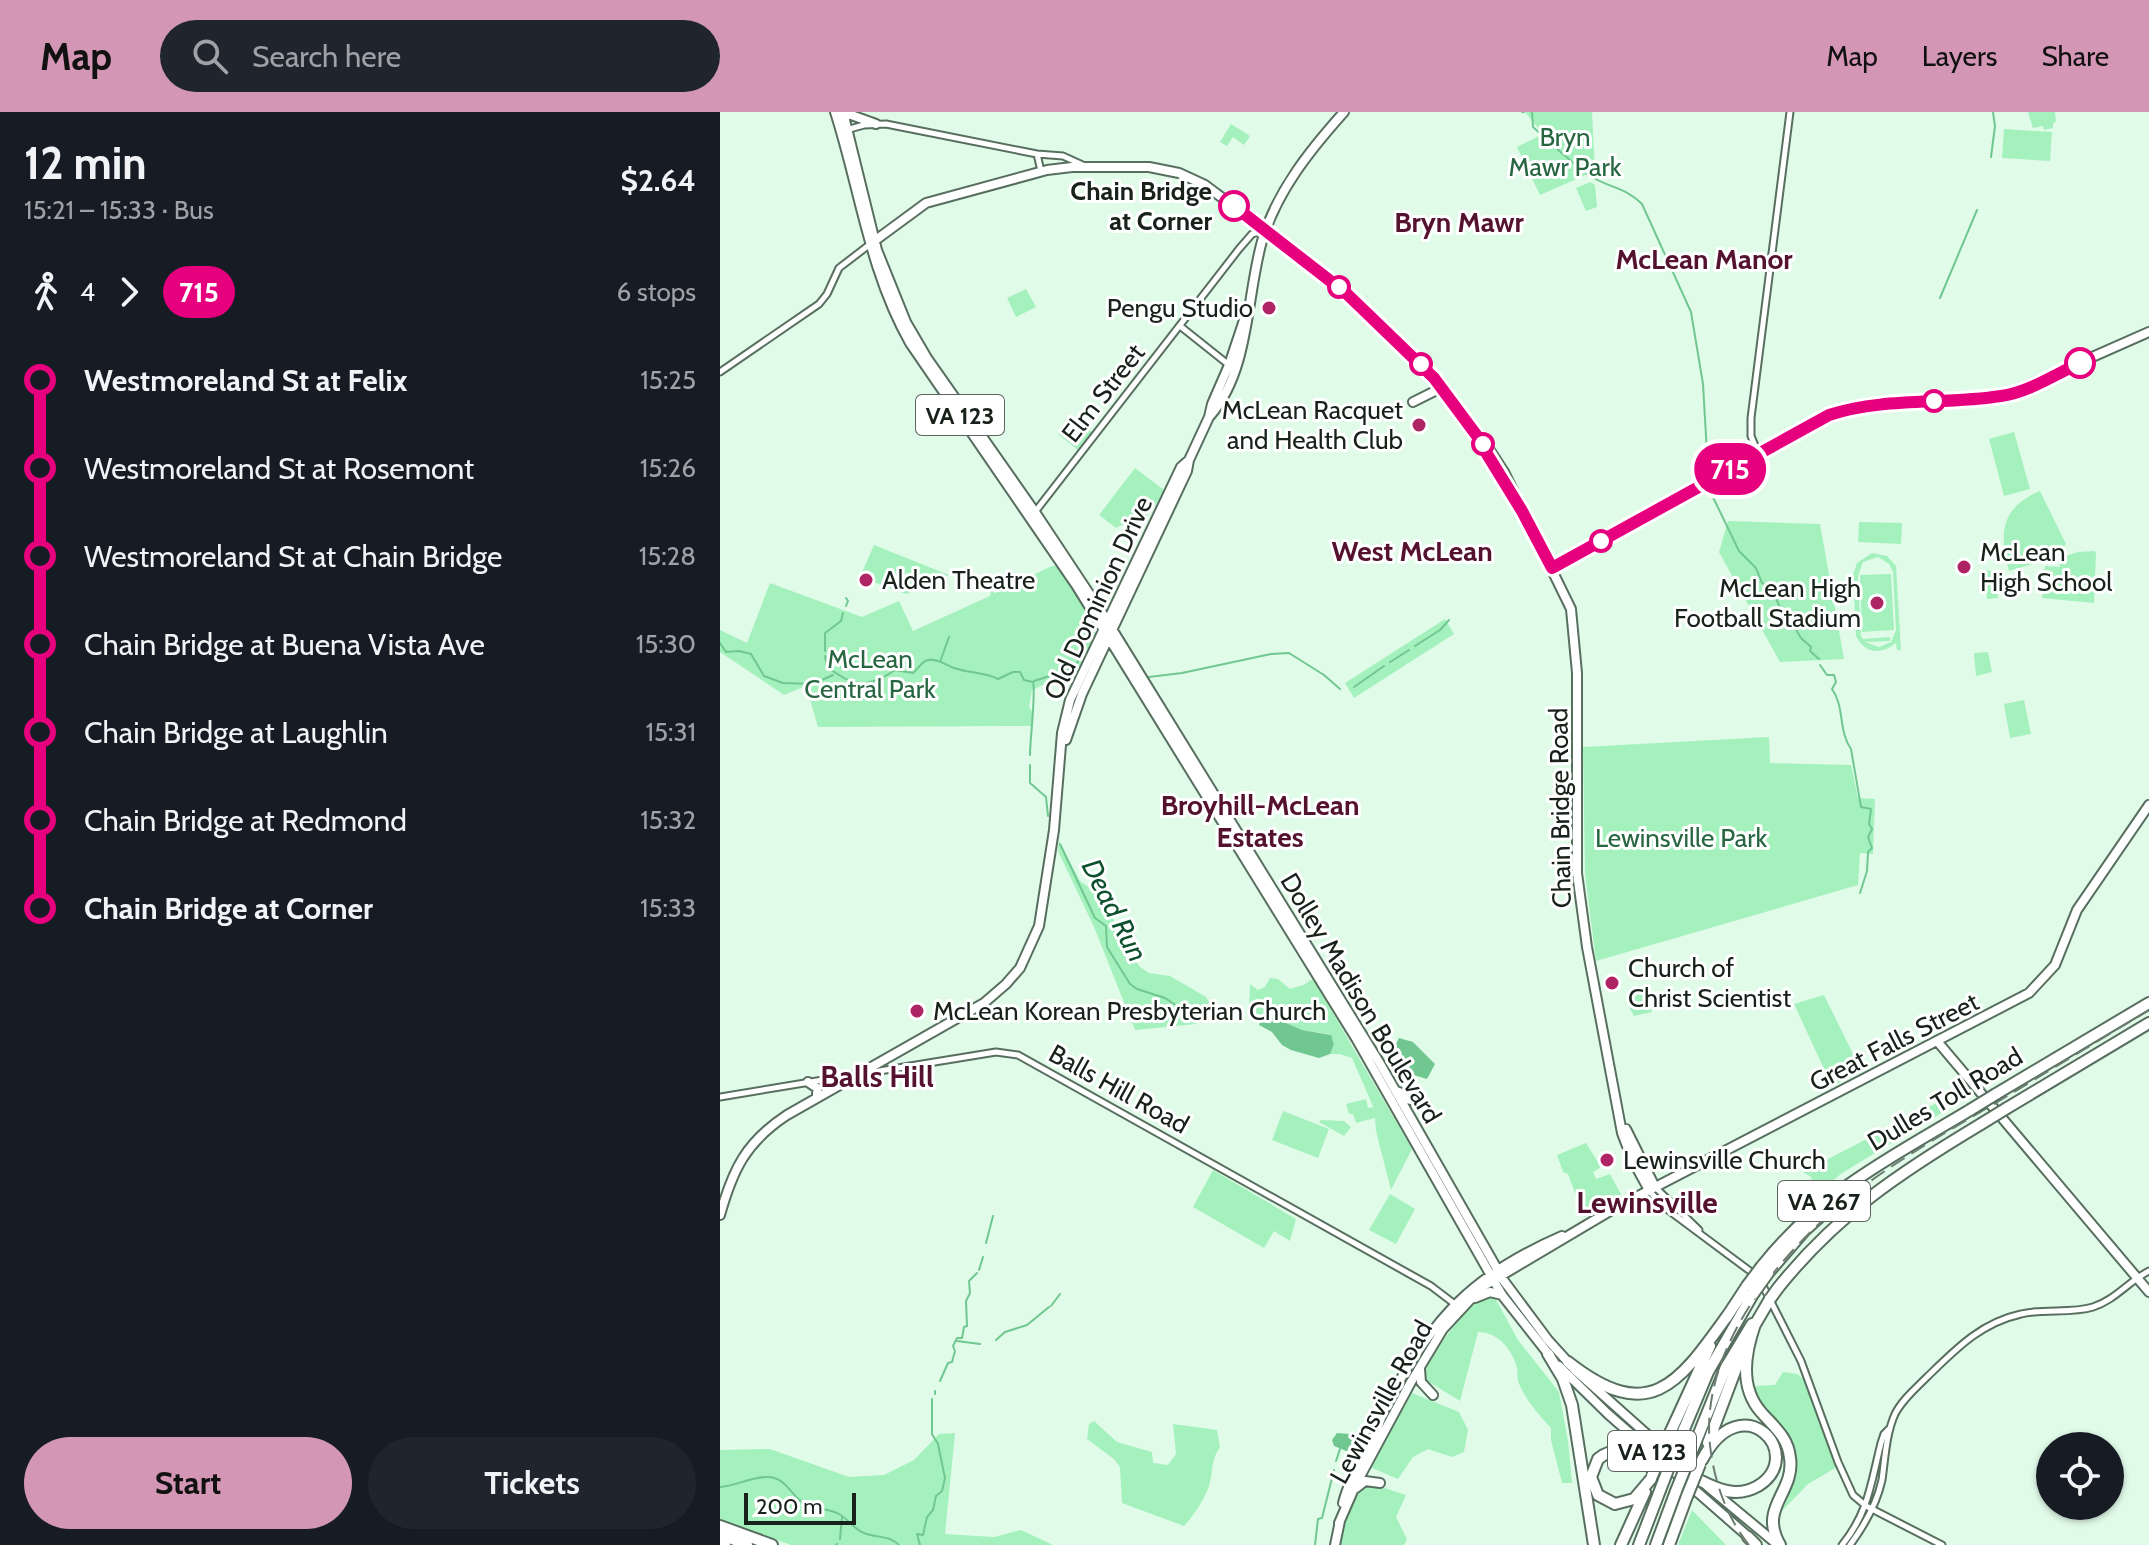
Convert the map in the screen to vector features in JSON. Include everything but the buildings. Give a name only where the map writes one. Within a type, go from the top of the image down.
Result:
[{"type":"highway","name":"Dulles Toll Road","points":[[1750,1290],[1765,1269],[1867,1176],[1996,1094],[2149,1003]]},
{"type":"highway","name":"Dulles Toll Road","points":[[1762,1311],[1816,1244],[1889,1181],[2149,1023]]},
{"type":"highway","points":[[1568,1362],[1595,1382],[1618,1393],[1650,1393],[1671,1381],[1689,1365],[1750,1290]]},
{"type":"highway","points":[[1639,1545],[1708,1372],[1750,1290]]},
{"type":"highway","points":[[1669,1545],[1762,1311]]},
{"type":"highway","points":[[1656,1545],[1726,1367],[1762,1311]]},
{"type":"highway","points":[[1622,1545],[1703,1360],[1730,1312]]},
{"type":"highway","points":[[1755,1324],[1746,1364],[1749,1388],[1759,1409],[1780,1431],[1790,1455],[1788,1481],[1773,1510],[1779,1545]]},
{"type":"highway","points":[[1548,1354],[1563,1379],[1572,1405],[1594,1545]]},
{"type":"highway","points":[[1699,1480],[1732,1493],[1752,1489],[1772,1472],[1776,1454],[1767,1435],[1757,1427],[1743,1424],[1729,1427],[1721,1433],[1701,1462]]},
{"type":"highway","points":[[1651,1477],[1634,1499],[1615,1504],[1598,1495],[1591,1477],[1595,1463],[1611,1451],[1631,1450],[1664,1462]]},
{"type":"highway","points":[[720,1526],[772,1545]]},
{"type":"highway","points":[[720,1534],[747,1545]]},
{"type":"highway","points":[[1748,1537],[1757,1545]]},
{"type":"main road","name":"Dolley Madison Boulevard","points":[[835,112],[844,130]]},
{"type":"main road","name":"Dolley Madison Boulevard","points":[[843,112],[844,130],[886,294],[910,343],[1096,610],[1383,1070],[1487,1252],[1502,1295],[1548,1354],[1592,1400],[1748,1537]]},
{"type":"main road","points":[[843,112],[876,124]]},
{"type":"main road","name":"Old Dominion Drive","points":[[720,1215],[735,1171],[751,1145],[774,1124],[984,1003],[1006,984],[1024,962],[1044,905],[1067,709],[1095,645],[1108,629],[1187,471],[1212,404],[1232,367],[1266,230],[1292,176],[1344,112]]},
{"type":"main road","name":"Chain Bridge Road","points":[[872,243],[926,203],[1041,171],[1086,166],[1149,167],[1184,174],[1205,185],[1347,294],[1431,374],[1504,472],[1570,604],[1577,679],[1577,873],[1587,947],[1624,1141],[1652,1188]]},
{"type":"main road","name":"Dolley Madison Boulevard","points":[[872,243],[893,295],[919,346],[1035,512],[1060,555],[1074,570],[1096,610]]},
{"type":"main road","points":[[1552,568],[1822,418],[1850,408],[2010,394],[2149,332]]},
{"type":"main road","points":[[1413,402],[1434,392],[1445,391]]},
{"type":"main road","name":"Old Dominion Drive","points":[[1061,760],[1078,703],[1095,667],[1113,609],[1181,467],[1189,460]]},
{"type":"main road","points":[[1095,645],[1096,610],[1113,609]]},
{"type":"main road","name":"Dolley Madison Boulevard","points":[[1108,629],[1120,657],[1357,1040],[1474,1247],[1568,1362],[1632,1424],[1779,1545]]},
{"type":"main road","points":[[1095,667],[1107,655],[1120,657]]},
{"type":"main road","name":"Great Falls Street","points":[[1495,1274],[1652,1188],[2021,999],[2043,981],[2060,958],[2077,910],[2149,805]]},
{"type":"main road","points":[[1937,1041],[2149,1292]]},
{"type":"main road","points":[[881,1048],[894,1054],[888,1060],[891,1069]]},
{"type":"main road","points":[[1383,1070],[1401,1095],[1420,1102],[1413,1105],[1411,1112],[1422,1140]]},
{"type":"main road","points":[[808,1082],[817,1088],[817,1098]]},
{"type":"main road","points":[[1474,1247],[1481,1273],[1476,1285]]},
{"type":"main road","points":[[1487,1252],[1500,1260],[1516,1263],[1511,1279],[1523,1308]]},
{"type":"main road","name":"Lewinsville Road","points":[[1335,1545],[1348,1486],[1372,1441],[1389,1399],[1437,1324],[1495,1274]]},
{"type":"main road","name":"Lewinsville Road","points":[[1339,1523],[1403,1395],[1443,1329],[1476,1285],[1495,1274]]},
{"type":"main road","points":[[1461,1305],[1490,1292],[1502,1295]]},
{"type":"main road","points":[[1420,1367],[1421,1382],[1433,1395]]},
{"type":"main road","points":[[1403,1395],[1424,1390]]},
{"type":"main road","points":[[1352,1493],[1365,1481],[1380,1483],[1369,1471],[1371,1456]]},
{"type":"street","points":[[1758,453],[1751,436],[1751,418],[1790,112]]},
{"type":"street","points":[[844,130],[876,124],[1062,156],[1086,166]]},
{"type":"street","points":[[1037,154],[1041,171]]},
{"type":"street","name":"Elm Street","points":[[1035,512],[1245,241],[1252,234],[1266,230]]},
{"type":"street","points":[[720,372],[819,304],[839,268],[872,243]]},
{"type":"street","points":[[1180,326],[1232,367]]},
{"type":"street","name":"Balls Hill Road","points":[[720,1097],[996,1052],[1018,1055],[1461,1305]]},
{"type":"street","name":"Chain Bridge Road","points":[[1652,1188],[1696,1225],[1701,1234],[1758,1278],[1768,1293],[1804,1368],[1849,1489],[1869,1508],[1942,1545]]},
{"type":"street","points":[[1850,1545],[1869,1508],[1883,1437],[1896,1413],[1909,1395],[1962,1343],[1978,1331],[2020,1314],[2096,1306],[2111,1298],[2135,1277],[2149,1271]]},
{"type":"street","points":[[1842,1545],[1869,1508]]},
{"type":"green space","name":"Bryn Mawr Park","points":[[1525,112],[1592,112],[1595,171],[1540,195],[1517,147],[1543,134]]},
{"type":"green space","points":[[2028,112],[2055,112],[2056,122],[2053,128],[2033,128]]},
{"type":"green space","points":[[1231,124],[1250,136],[1244,145],[1233,137],[1227,146],[1220,142]]},
{"type":"green space","points":[[2004,129],[2052,132],[2050,161],[2002,158]]},
{"type":"green space","points":[[1590,182],[1595,185],[1597,207],[1586,211],[1576,188]]},
{"type":"green space","points":[[1026,289],[1036,307],[1016,317],[1007,298]]},
{"type":"green space","points":[[1070,415],[1092,432],[1079,451],[1058,434]]},
{"type":"green space","points":[[2014,432],[2030,489],[2004,496],[1989,439]]},
{"type":"green space","points":[[1135,468],[1164,490],[1152,511],[1144,518],[1140,516],[1116,528],[1099,515]]},
{"type":"green space","points":[[2040,491],[2066,544],[2048,558],[2009,571],[2004,545],[2006,524],[2017,505]]},
{"type":"green space","points":[[1728,521],[1820,524],[1844,659],[1780,662],[1719,552]]},
{"type":"green space","points":[[1859,522],[1902,523],[1901,544],[1858,542]]},
{"type":"green space","points":[[874,545],[949,575],[906,594],[860,577]]},
{"type":"green space","points":[[2094,551],[2094,603],[2042,598],[2045,566],[2060,567],[2059,558]]},
{"type":"green space","points":[[1872,553],[1887,556],[1896,566],[1901,650],[1897,650],[1896,643],[1885,650],[1874,651],[1864,646],[1856,636],[1853,575],[1857,563]],"holes":[[[1878,557],[1889,564],[1893,572],[1896,630],[1891,642],[1879,647],[1865,642],[1890,641],[1890,637],[1863,639],[1861,636],[1858,576],[1863,562]]]},
{"type":"green space","name":"McLean Central Park","points":[[1052,566],[1059,566],[1070,581],[1091,617],[1096,634],[1076,675],[1032,690],[1029,707],[1032,726],[818,727],[806,686],[784,695],[720,652],[720,630],[747,643],[770,583],[862,617],[899,601],[913,631],[990,596],[991,591],[995,593]]},
{"type":"green space","points":[[1985,570],[1993,571],[1998,598],[1987,599]]},
{"type":"green space","name":"McLean High Football Stadium","points":[[1891,574],[1894,630],[1862,632],[1860,575]]},
{"type":"green space","points":[[1445,619],[1454,634],[1354,698],[1345,683]]},
{"type":"green space","points":[[1988,652],[1992,672],[1976,676],[1974,653]]},
{"type":"green space","points":[[2024,700],[2031,734],[2010,738],[2004,704]]},
{"type":"green space","name":"Lewinsville Park","points":[[1769,737],[1770,763],[1851,765],[1858,798],[1875,799],[1873,854],[1860,853],[1858,885],[1596,961],[1585,874],[1583,747]]},
{"type":"green space","points":[[1059,841],[1080,881],[1106,899],[1122,943],[1140,967],[1149,973],[1170,976],[1206,997],[1209,1002],[1207,1012],[1196,1024],[1135,1030],[1094,927],[1058,851]]},
{"type":"green space","points":[[1270,978],[1278,979],[1290,989],[1313,979],[1412,1149],[1391,1190],[1375,1118],[1356,1123],[1346,1104],[1366,1099],[1368,1108],[1373,1107],[1375,1111],[1352,1058],[1330,1054],[1334,1042],[1329,1034],[1302,1030],[1270,1016],[1249,1013],[1250,984],[1258,990],[1265,987]]},
{"type":"green space","points":[[1646,987],[1652,1012],[1634,1016],[1629,1007],[1629,996],[1643,992]]},
{"type":"green space","points":[[1824,995],[1862,1072],[1832,1086],[1794,1004]]},
{"type":"green space","points":[[1942,1100],[1948,1109],[1842,1173],[1810,1199],[1815,1188],[1811,1177],[1803,1172]]},
{"type":"green space","points":[[1283,1111],[1329,1129],[1318,1158],[1272,1140]]},
{"type":"green space","points":[[1344,1121],[1351,1127],[1344,1136],[1319,1122]]},
{"type":"green space","points":[[1586,1143],[1601,1167],[1593,1172],[1596,1179],[1610,1174],[1623,1198],[1584,1217],[1568,1174],[1563,1172],[1557,1155]]},
{"type":"green space","points":[[1213,1170],[1296,1219],[1290,1241],[1274,1231],[1264,1248],[1193,1207]]},
{"type":"green space","points":[[1390,1194],[1415,1209],[1396,1244],[1369,1230]]},
{"type":"green space","points":[[1488,1296],[1494,1296],[1518,1340],[1559,1392],[1572,1483],[1562,1483],[1551,1428],[1524,1394],[1512,1354],[1498,1338],[1478,1332],[1460,1401],[1421,1377],[1458,1320]]},
{"type":"green space","points":[[1783,1372],[1797,1374],[1805,1380],[1837,1467],[1808,1484],[1781,1512],[1795,1476],[1795,1455],[1787,1433],[1765,1407],[1754,1386],[1775,1385]]},
{"type":"green space","points":[[1412,1393],[1459,1412],[1468,1430],[1464,1452],[1452,1457],[1428,1449],[1413,1457],[1398,1479],[1370,1467]]},
{"type":"green space","points":[[1094,1421],[1117,1442],[1152,1452],[1153,1463],[1168,1465],[1176,1454],[1173,1424],[1217,1430],[1220,1447],[1213,1462],[1209,1486],[1184,1526],[1122,1503],[1120,1467],[1087,1439],[1089,1424]]},
{"type":"green space","points":[[955,1433],[945,1534],[994,1537],[1021,1530],[1053,1545],[791,1545],[720,1520],[720,1450],[770,1449],[849,1477],[884,1475],[914,1460],[939,1434]]},
{"type":"green space","points":[[1372,1484],[1406,1495],[1396,1517],[1407,1539],[1404,1545],[1339,1545],[1343,1525],[1362,1485]]},
{"type":"green space","points":[[1692,1510],[1726,1545],[1678,1545]]},
{"type":"shaded area","points":[[1262,1016],[1270,1016],[1302,1030],[1331,1035],[1334,1044],[1330,1054],[1319,1058],[1282,1045],[1272,1032],[1259,1025]]},
{"type":"shaded area","points":[[1399,1038],[1413,1042],[1435,1064],[1427,1079],[1410,1074],[1403,1076],[1396,1044]]},
{"type":"shaded area","points":[[1337,1433],[1349,1434],[1356,1440],[1349,1452],[1334,1446],[1332,1440]]},
{"type":"waterway","points":[[1532,112],[1533,127],[1569,160],[1592,177],[1630,194],[1642,204],[1691,312],[1703,384],[1708,471]]},
{"type":"waterway","points":[[1991,157],[1995,126],[1993,112]]},
{"type":"waterway","points":[[1940,298],[1977,210]]},
{"type":"waterway","points":[[1710,491],[1739,551],[1756,568],[1762,583],[1771,589],[1784,615],[1819,659]]},
{"type":"waterway","points":[[846,598],[846,606]]},
{"type":"waterway","points":[[825,651],[825,633],[841,621],[843,613]]},
{"type":"waterway","points":[[1415,646],[1440,630],[1449,620]]},
{"type":"waterway","points":[[1034,681],[1075,668],[1091,629]]},
{"type":"waterway","points":[[940,662],[949,637]]},
{"type":"waterway","name":"Dead Run","points":[[720,643],[726,652],[751,654],[764,676],[783,683],[813,684],[833,675]]},
{"type":"waterway","points":[[1390,662],[1409,650]]},
{"type":"waterway","points":[[1149,677],[1289,653],[1340,689]]},
{"type":"waterway","name":"Dead Run","points":[[825,656],[834,672],[860,683],[874,681],[895,670],[913,673],[928,660],[998,679],[1020,672],[1024,680],[1033,682]]},
{"type":"waterway","points":[[1820,665],[1827,675],[1834,675],[1836,682],[1832,689],[1839,703],[1844,735],[1851,749],[1861,807],[1871,809],[1869,824],[1872,829],[1868,837],[1872,848],[1868,852],[1867,871],[1860,893]]},
{"type":"waterway","points":[[1354,687],[1384,666]]},
{"type":"waterway","name":"Dead Run","points":[[1030,755],[1033,682]]},
{"type":"waterway","name":"Dead Run","points":[[1030,765],[1030,783],[1046,797],[1048,816]]},
{"type":"waterway","name":"Dead Run","points":[[1060,844],[1095,918],[1106,926],[1107,947],[1130,984],[1165,998],[1183,1010]]},
{"type":"waterway","points":[[986,1243],[993,1216]]},
{"type":"waterway","points":[[979,1270],[983,1257]]},
{"type":"waterway","points":[[940,1381],[948,1363],[952,1362],[953,1346],[957,1338],[962,1338],[967,1326],[969,1281],[977,1273]]},
{"type":"waterway","points":[[1051,1306],[1060,1294]]},
{"type":"waterway","points":[[996,1340],[1005,1332],[1027,1325],[1049,1307]]},
{"type":"waterway","points":[[957,1341],[980,1344]]},
{"type":"waterway","points":[[920,1545],[917,1534],[923,1535],[927,1517],[933,1510],[936,1496],[942,1491],[945,1478],[938,1444],[932,1434],[932,1399]]},
{"type":"waterway","points":[[1336,1461],[1340,1449]]},
{"type":"waterway","points":[[1315,1545],[1318,1519],[1322,1518],[1334,1470]]},
{"type":"waterway","points":[[720,1487],[757,1478],[776,1478],[803,1503],[835,1512],[861,1532],[899,1545]]},
{"type":"waterway","points":[[840,1539],[842,1517]]},
{"type":"railway","points":[[1749,1545],[1734,1522],[1718,1485],[1710,1445],[1710,1407],[1719,1369],[1734,1333],[1755,1298],[1807,1235],[1865,1185],[1933,1140],[2149,1010]]},
{"type":"bus line","name":"715","points":[[1234,206],[1347,294],[1434,378],[1483,444],[1552,568],[1829,415],[1850,408],[2004,396],[2080,363]]},
{"type":"place","name":"Chain Bridge at Corner","points":[[1234,206]]},
{"type":"place","name":"Pengu Studio","points":[[1269,308]]},
{"type":"place","name":"McLean Racquet and Health Club","points":[[1419,425]]},
{"type":"place","name":"McLean High School","points":[[1964,567]]},
{"type":"place","name":"Alden Theatre","points":[[866,580]]},
{"type":"place","name":"McLean High Football Stadium","points":[[1877,603]]},
{"type":"place","name":"Church of Christ Scientist","points":[[1612,983]]},
{"type":"place","name":"McLean Korean Presbyterian Church","points":[[917,1011]]},
{"type":"place","name":"Lewinsville Church","points":[[1607,1160]]},
{"type":"district","name":"Bryn Mawr","points":[[1459,222]]},
{"type":"district","name":"McLean Manor","points":[[1704,259]]},
{"type":"district","name":"West McLean","points":[[1412,551]]},
{"type":"district","name":"Broyhill-McLean Estates","points":[[1260,821]]},
{"type":"district","name":"Balls Hill","points":[[877,1076]]},
{"type":"district","name":"Lewinsville","points":[[1647,1202]]}]
